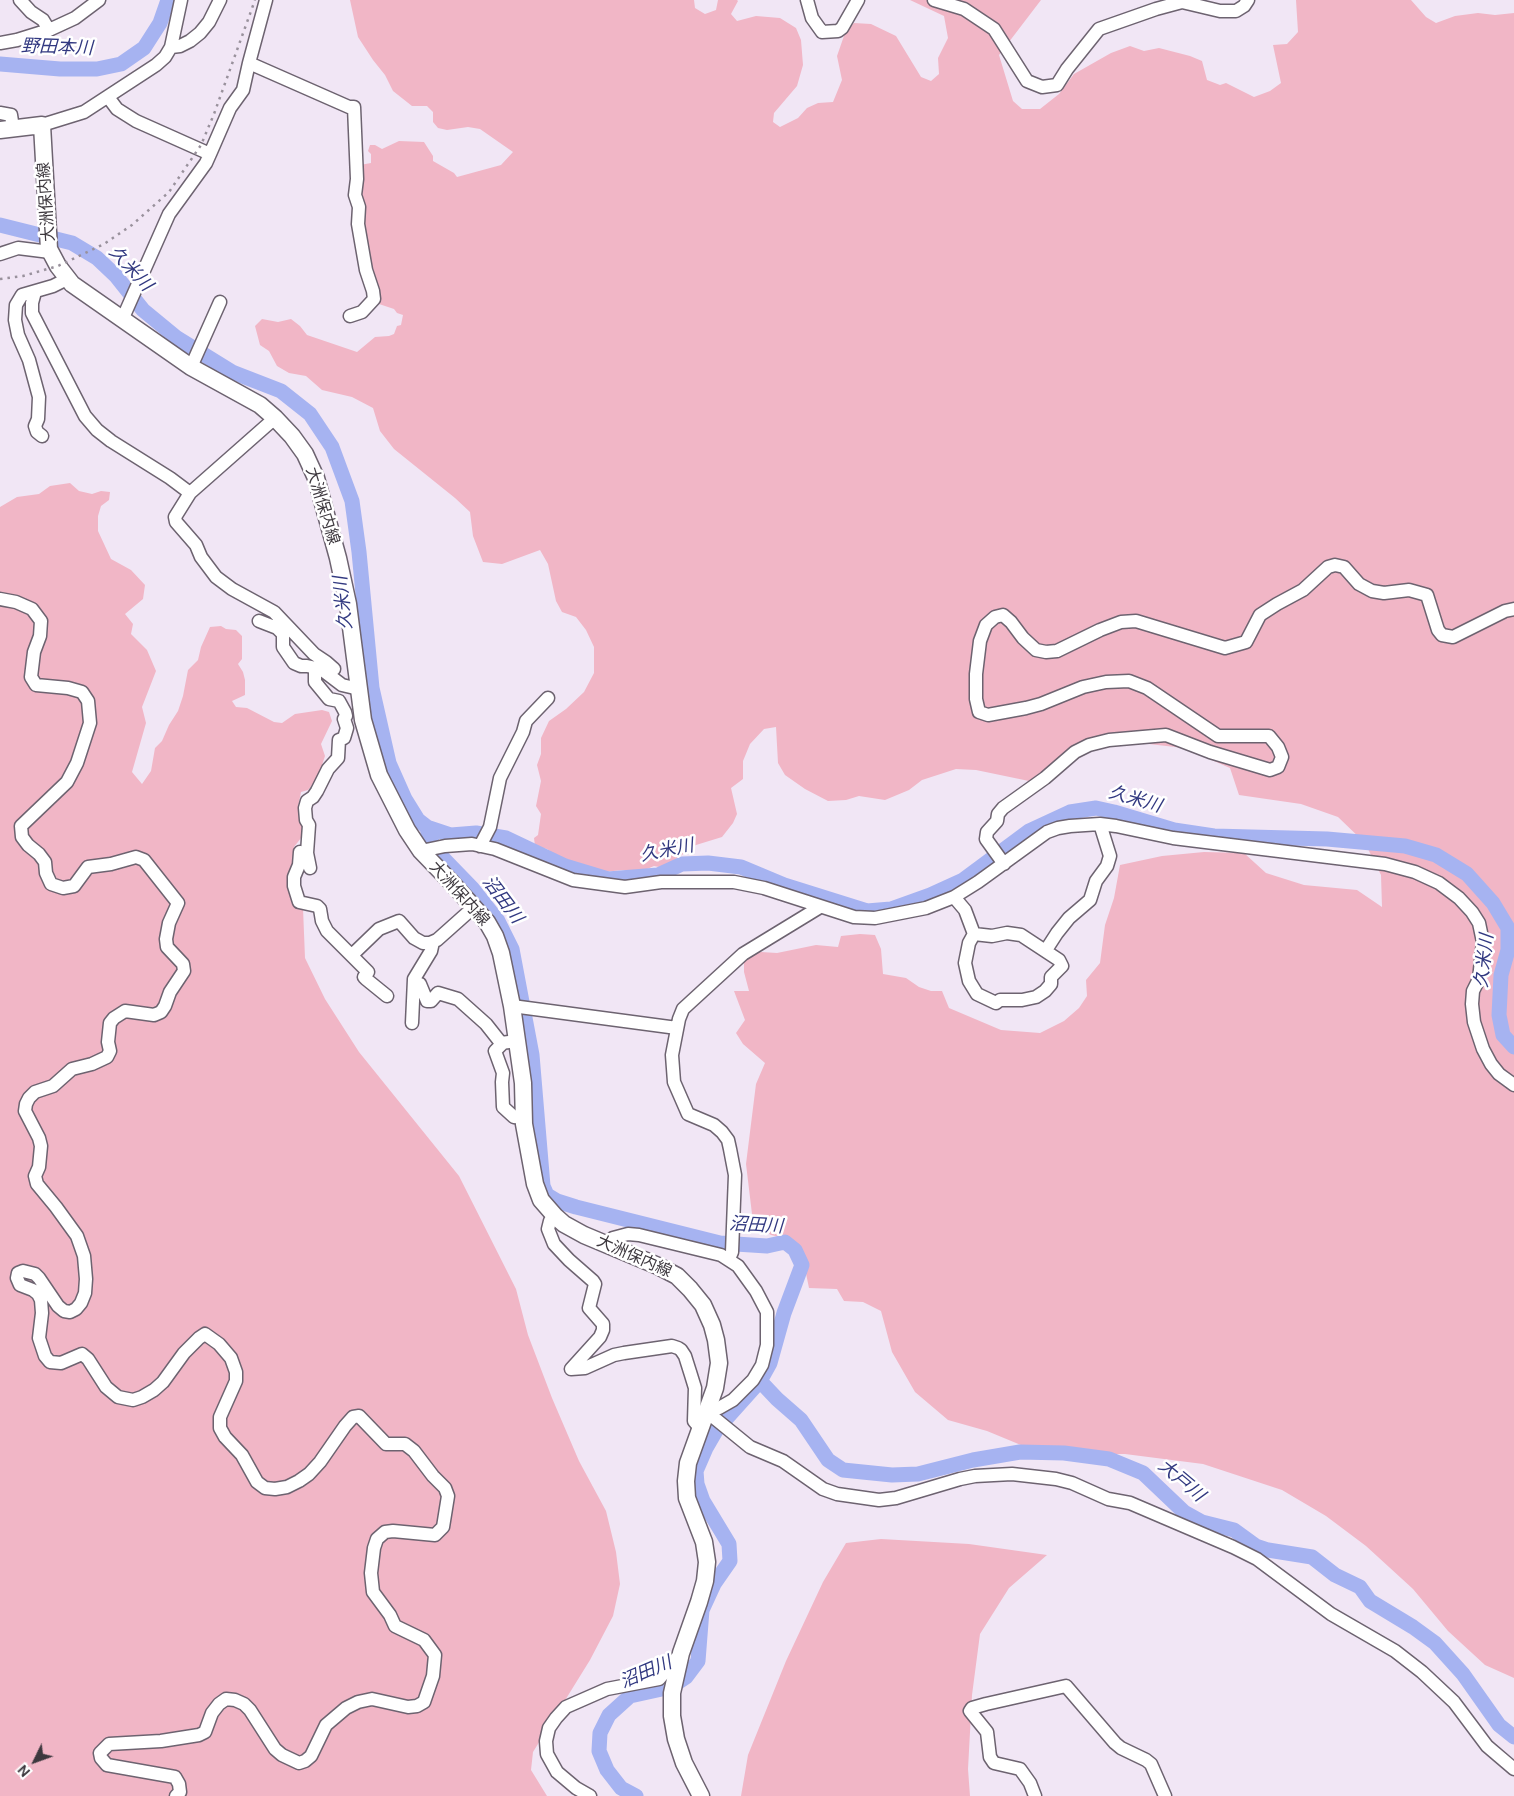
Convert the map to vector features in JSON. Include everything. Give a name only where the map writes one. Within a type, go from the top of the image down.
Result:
[{"type":"main road","points":[[7,129],[42,125]]},
{"type":"main road","name":"大洲保内線","points":[[42,125],[50,250],[66,279],[124,316],[193,364],[260,405],[275,418],[300,448],[316,478],[338,558],[348,604],[363,720],[379,775],[406,830],[487,922],[495,936],[501,953],[515,1006],[510,1042],[523,1083],[524,1118],[536,1184],[541,1200],[554,1216],[584,1235],[677,1276],[703,1305],[714,1332],[718,1363],[715,1388],[718,1420],[701,1429],[688,1463],[686,1481],[687,1498],[704,1542],[705,1581],[700,1602],[681,1653],[672,1693],[674,1728],[684,1763],[701,1796]]},
{"type":"street","points":[[20,0],[30,12],[43,20],[49,30]]},
{"type":"street","points":[[0,43],[49,30],[75,18],[99,0]]},
{"type":"street","points":[[42,125],[84,112],[156,65],[165,57],[171,46],[181,0]]},
{"type":"street","points":[[171,46],[180,46],[200,33],[213,17],[220,0]]},
{"type":"street","points":[[124,316],[168,214],[206,163],[230,108],[243,90],[266,0]]},
{"type":"street","points":[[807,0],[812,18],[822,32],[842,28],[858,0]]},
{"type":"street","points":[[934,0],[964,9],[994,28],[1027,81],[1042,87],[1057,86],[1067,69],[1099,29],[1182,2],[1220,11],[1236,11],[1244,6],[1248,0]]},
{"type":"street","points":[[249,63],[349,107],[354,107],[357,179],[355,195],[359,207],[358,224],[364,249],[366,270],[374,298],[362,312],[350,316]]},
{"type":"street","points":[[108,97],[116,109],[136,121],[210,154]]},
{"type":"street","points":[[0,113],[11,115],[7,129]]},
{"type":"street","points":[[0,254],[18,248],[50,250]]},
{"type":"street","points":[[42,436],[37,432],[35,426],[38,419],[39,397],[29,360],[18,335],[15,320],[16,305],[22,295],[54,286],[66,279]]},
{"type":"street","points":[[35,292],[32,313],[86,416],[97,430],[190,493]]},
{"type":"street","points":[[193,364],[220,302]]},
{"type":"street","points":[[275,418],[190,493],[175,517],[176,522],[196,545],[201,557],[216,577],[232,589],[274,612],[314,654],[334,669]]},
{"type":"street","points":[[1002,862],[986,839],[987,832],[997,821],[998,814],[1002,808],[1045,778],[1075,752],[1089,745],[1109,740],[1166,735],[1210,752],[1270,770],[1278,767],[1282,757],[1278,747],[1269,736],[1218,736],[1147,688],[1129,680],[1083,687],[1026,708],[988,715],[979,712],[976,691],[980,641],[986,625],[995,617],[1003,615],[1036,650],[1046,652],[1057,651],[1121,622],[1136,621],[1225,648],[1246,642],[1260,615],[1303,590],[1328,567],[1335,565],[1344,568],[1359,584],[1372,591],[1384,593],[1410,590],[1427,595],[1438,630],[1442,635],[1453,637],[1505,610],[1514,608]]},
{"type":"street","points":[[0,600],[16,602],[32,609],[41,621],[40,636],[34,652],[30,677],[36,685],[68,688],[82,692],[88,702],[90,723],[77,764],[67,782],[21,826],[22,836],[28,846],[39,854],[45,862],[46,873],[51,884],[63,888],[74,886],[88,867],[122,862],[136,857],[144,860],[178,903],[169,923],[166,940],[167,947],[183,964],[184,972],[181,979],[174,986],[161,1012],[154,1015],[125,1011],[114,1018],[110,1024],[108,1042],[110,1052],[107,1057],[92,1064],[72,1069],[53,1086],[35,1092],[26,1104],[25,1110],[41,1146],[39,1167],[35,1176],[37,1184],[77,1236],[84,1256],[86,1279],[85,1293],[81,1303],[70,1312],[64,1311],[58,1306],[40,1278],[23,1270],[18,1273],[17,1278],[20,1286],[33,1290],[41,1300],[40,1338],[45,1356],[50,1362],[61,1363],[82,1354],[88,1359],[106,1387],[118,1397],[133,1400],[142,1398],[163,1382],[184,1353],[198,1338],[205,1334],[219,1344],[231,1358],[236,1372],[236,1382],[220,1417],[220,1428],[225,1437],[242,1455],[257,1482],[266,1488],[275,1490],[299,1481],[309,1474],[320,1462],[353,1417],[359,1416],[386,1444],[405,1444],[414,1451],[445,1488],[448,1496],[443,1527],[435,1534],[385,1532],[378,1539],[374,1548],[371,1573],[372,1592],[390,1615],[395,1626],[424,1640],[435,1655],[433,1676],[424,1702],[417,1706],[408,1707],[372,1699],[358,1702],[346,1708],[326,1725],[311,1756],[305,1762],[299,1763],[282,1755],[275,1749],[250,1710],[244,1704],[236,1700],[226,1699],[212,1713],[205,1732],[199,1736],[161,1741],[109,1744],[100,1753],[101,1758],[107,1765],[175,1777],[179,1784],[180,1792],[176,1796]]},
{"type":"street","points":[[259,621],[277,628],[282,634],[283,647],[294,663],[326,671],[342,685],[358,688]]},
{"type":"street","points":[[310,868],[307,852],[309,825],[306,820],[305,808],[307,801],[317,791],[328,769],[338,758],[339,740],[344,738],[347,728],[344,719],[346,716],[345,712],[339,701],[329,699],[316,682],[315,668]]},
{"type":"street","points":[[480,846],[490,827],[500,778],[523,732],[526,721],[548,698]]},
{"type":"street","points":[[424,850],[472,844],[495,849],[573,880],[625,887],[661,882],[734,882],[764,888],[854,917],[876,918],[926,908],[954,897],[1047,832],[1064,827],[1100,824],[1181,840],[1385,864],[1415,872],[1439,883],[1459,898],[1479,923],[1483,942],[1479,979],[1473,991],[1474,1022],[1491,1064],[1499,1074],[1514,1085]]},
{"type":"street","points":[[1046,950],[1070,918],[1090,900],[1096,882],[1107,866],[1110,856],[1100,824]]},
{"type":"street","points":[[300,852],[294,877],[294,886],[299,902],[317,906],[320,909],[326,931],[368,972],[364,977],[387,996]]},
{"type":"street","points":[[954,897],[965,910],[974,934],[969,943],[965,963],[969,981],[977,994],[996,1003],[1000,1000],[1022,1000],[1036,997],[1051,984],[1051,977],[1062,966],[1059,960],[1046,950],[1021,935],[1006,933],[992,936],[974,934]]},
{"type":"street","points":[[352,955],[379,929],[398,921],[414,938],[423,943],[433,942],[474,906]]},
{"type":"street","points":[[730,1256],[733,1237],[735,1175],[728,1140],[714,1125],[688,1114],[674,1082],[672,1055],[677,1028],[683,1009],[743,954],[820,906]]},
{"type":"street","points":[[412,1023],[414,976],[431,951],[433,942]]},
{"type":"street","points":[[414,983],[420,984],[427,1001],[431,1000],[438,993],[458,999],[510,1042],[495,1051],[503,1073],[503,1107],[514,1117],[524,1118]]},
{"type":"street","points":[[515,1006],[677,1028]]},
{"type":"street","points":[[554,1216],[550,1221],[548,1229],[554,1244],[568,1260],[595,1284],[588,1308],[603,1324],[600,1337],[571,1369],[585,1368],[614,1355],[624,1353],[672,1346],[678,1348],[685,1356],[695,1388],[694,1421],[701,1429]]},
{"type":"street","points":[[606,1244],[613,1238],[628,1234],[638,1235],[730,1256],[743,1272],[767,1312],[767,1345],[762,1365],[753,1380],[733,1400],[719,1408],[718,1420],[750,1447],[792,1467],[799,1474],[823,1489],[846,1496],[879,1500],[896,1498],[960,1478],[1012,1474],[1056,1479],[1072,1483],[1108,1499],[1130,1503],[1160,1514],[1258,1559],[1331,1614],[1395,1651],[1422,1672],[1454,1702],[1487,1746],[1514,1769]]},
{"type":"street","points":[[590,1796],[576,1788],[557,1772],[547,1754],[546,1741],[549,1728],[566,1707],[606,1688],[659,1679],[681,1653]]},
{"type":"street","points":[[1034,1796],[1030,1783],[1020,1769],[994,1763],[990,1757],[987,1732],[970,1711],[972,1708],[986,1704],[1066,1686],[1115,1743],[1151,1764],[1165,1796]]},
{"type":"shaded area","points":[[350,0],[694,0],[695,8],[705,14],[716,10],[718,0],[737,0],[731,14],[737,21],[756,16],[780,18],[796,28],[801,40],[803,65],[797,86],[774,113],[773,122],[780,127],[798,118],[807,108],[818,103],[833,102],[842,80],[837,56],[845,33],[854,23],[871,24],[896,36],[921,77],[931,81],[939,74],[938,58],[948,38],[944,16],[910,0],[1041,0],[999,55],[1013,101],[1022,109],[1040,109],[1059,94],[1074,74],[1111,53],[1130,46],[1144,51],[1159,48],[1190,56],[1202,61],[1207,80],[1220,85],[1226,83],[1254,97],[1270,91],[1281,83],[1273,45],[1287,44],[1298,32],[1296,0],[1411,0],[1426,17],[1436,23],[1455,16],[1478,13],[1495,15],[1514,13],[1514,1678],[1485,1665],[1448,1631],[1413,1589],[1366,1546],[1326,1516],[1282,1490],[1203,1464],[1125,1454],[1072,1454],[1033,1450],[987,1431],[948,1420],[915,1392],[892,1352],[881,1311],[863,1302],[844,1301],[837,1289],[809,1288],[802,1254],[788,1239],[771,1235],[759,1227],[752,1214],[746,1164],[756,1084],[765,1063],[743,1044],[736,1033],[745,1020],[734,991],[749,991],[744,972],[744,956],[761,952],[777,953],[816,945],[838,947],[841,936],[875,935],[881,949],[883,974],[906,978],[919,987],[931,991],[942,991],[949,1008],[1001,1030],[1040,1033],[1064,1021],[1079,1008],[1087,996],[1086,980],[1100,963],[1105,925],[1114,898],[1120,865],[1162,856],[1204,852],[1244,853],[1266,873],[1304,885],[1357,890],[1382,907],[1381,875],[1365,843],[1338,817],[1301,804],[1239,795],[1230,768],[1184,748],[1131,742],[1088,749],[1029,781],[976,770],[956,769],[922,780],[909,790],[885,800],[859,796],[846,800],[828,801],[805,789],[785,775],[778,763],[776,727],[764,729],[750,744],[743,761],[743,779],[731,788],[737,814],[733,823],[722,837],[696,845],[669,864],[635,871],[588,871],[569,865],[547,849],[535,846],[534,838],[538,835],[541,814],[536,806],[541,781],[537,765],[541,754],[541,738],[549,721],[566,709],[584,692],[594,673],[594,647],[586,630],[576,617],[562,612],[556,601],[548,564],[540,550],[502,564],[483,562],[473,536],[470,512],[394,449],[380,431],[373,408],[352,397],[322,390],[306,376],[289,373],[277,366],[269,351],[260,345],[255,326],[262,319],[278,322],[291,319],[307,335],[357,352],[375,337],[394,334],[397,326],[401,325],[403,315],[397,313],[394,309],[376,303],[362,232],[360,165],[371,163],[371,154],[368,151],[370,145],[375,145],[382,149],[399,141],[424,142],[433,156],[433,161],[454,173],[457,177],[501,165],[513,152],[480,129],[468,127],[447,130],[438,128],[433,122],[433,112],[427,106],[412,106],[393,91],[385,75],[358,37]]},
{"type":"shaded area","points":[[70,483],[79,491],[92,494],[101,491],[110,492],[109,500],[101,506],[98,516],[98,531],[111,559],[131,570],[145,585],[143,599],[125,614],[133,624],[131,634],[147,650],[156,671],[142,707],[146,723],[132,772],[142,784],[151,771],[155,748],[162,741],[178,711],[188,670],[198,660],[201,647],[210,627],[221,626],[226,629],[236,630],[242,636],[242,659],[238,664],[245,680],[245,695],[232,701],[236,707],[247,708],[274,722],[282,723],[295,714],[322,710],[329,712],[332,721],[321,744],[325,756],[316,780],[308,790],[301,792],[298,807],[303,827],[301,838],[294,847],[303,908],[305,958],[325,999],[359,1052],[459,1176],[516,1289],[528,1335],[552,1398],[579,1461],[606,1511],[616,1552],[620,1584],[613,1616],[590,1660],[533,1752],[531,1770],[547,1796],[0,1796],[0,507],[17,497],[39,494],[50,486]]},
{"type":"shaded area","points":[[881,1539],[969,1544],[1047,1555],[1009,1588],[980,1634],[972,1695],[968,1769],[970,1796],[741,1796],[748,1755],[786,1661],[823,1582],[846,1543]]},
{"type":"waterway","name":"野田本川","points":[[0,64],[60,69],[97,69],[121,64],[144,48],[160,23],[168,0]]},
{"type":"waterway","name":"久米川","points":[[0,225],[72,243],[97,258],[116,276],[143,310],[177,338],[232,372],[281,391],[310,414],[332,447],[352,501],[359,552],[372,688],[389,763],[405,799],[418,820],[427,827],[451,835],[476,833],[506,838],[565,866],[608,879],[658,875],[682,864],[708,863],[741,867],[784,885],[867,911],[891,909],[930,895],[963,880],[1029,831],[1070,812],[1096,808],[1174,830],[1214,836],[1327,839],[1405,846],[1436,855],[1467,874],[1493,903],[1508,928],[1508,950],[1501,975],[1499,1015],[1503,1035],[1514,1047]]},
{"type":"waterway","name":"沼田川","points":[[427,827],[429,838],[441,856],[472,888],[498,921],[512,949],[532,1055],[543,1186],[547,1195],[557,1201],[576,1207],[720,1243],[767,1246],[785,1242],[795,1250],[802,1265],[784,1313],[770,1363],[760,1381],[717,1429],[696,1471],[697,1484],[703,1501],[729,1544],[730,1561],[714,1584],[702,1610],[698,1661],[686,1677],[671,1687],[630,1696],[609,1715],[600,1733],[599,1751],[607,1770],[621,1788],[636,1796]]},
{"type":"waterway","name":"大戸川","points":[[760,1381],[801,1420],[828,1460],[843,1470],[892,1475],[918,1474],[973,1460],[1020,1452],[1064,1453],[1109,1459],[1143,1473],[1184,1512],[1202,1522],[1234,1530],[1256,1546],[1268,1550],[1312,1557],[1335,1575],[1360,1587],[1370,1601],[1435,1643],[1463,1674],[1499,1725],[1514,1737]]},
{"type":"railway","points":[[0,279],[23,276],[58,266],[104,244],[132,225],[169,192],[201,145],[255,0]]}]
